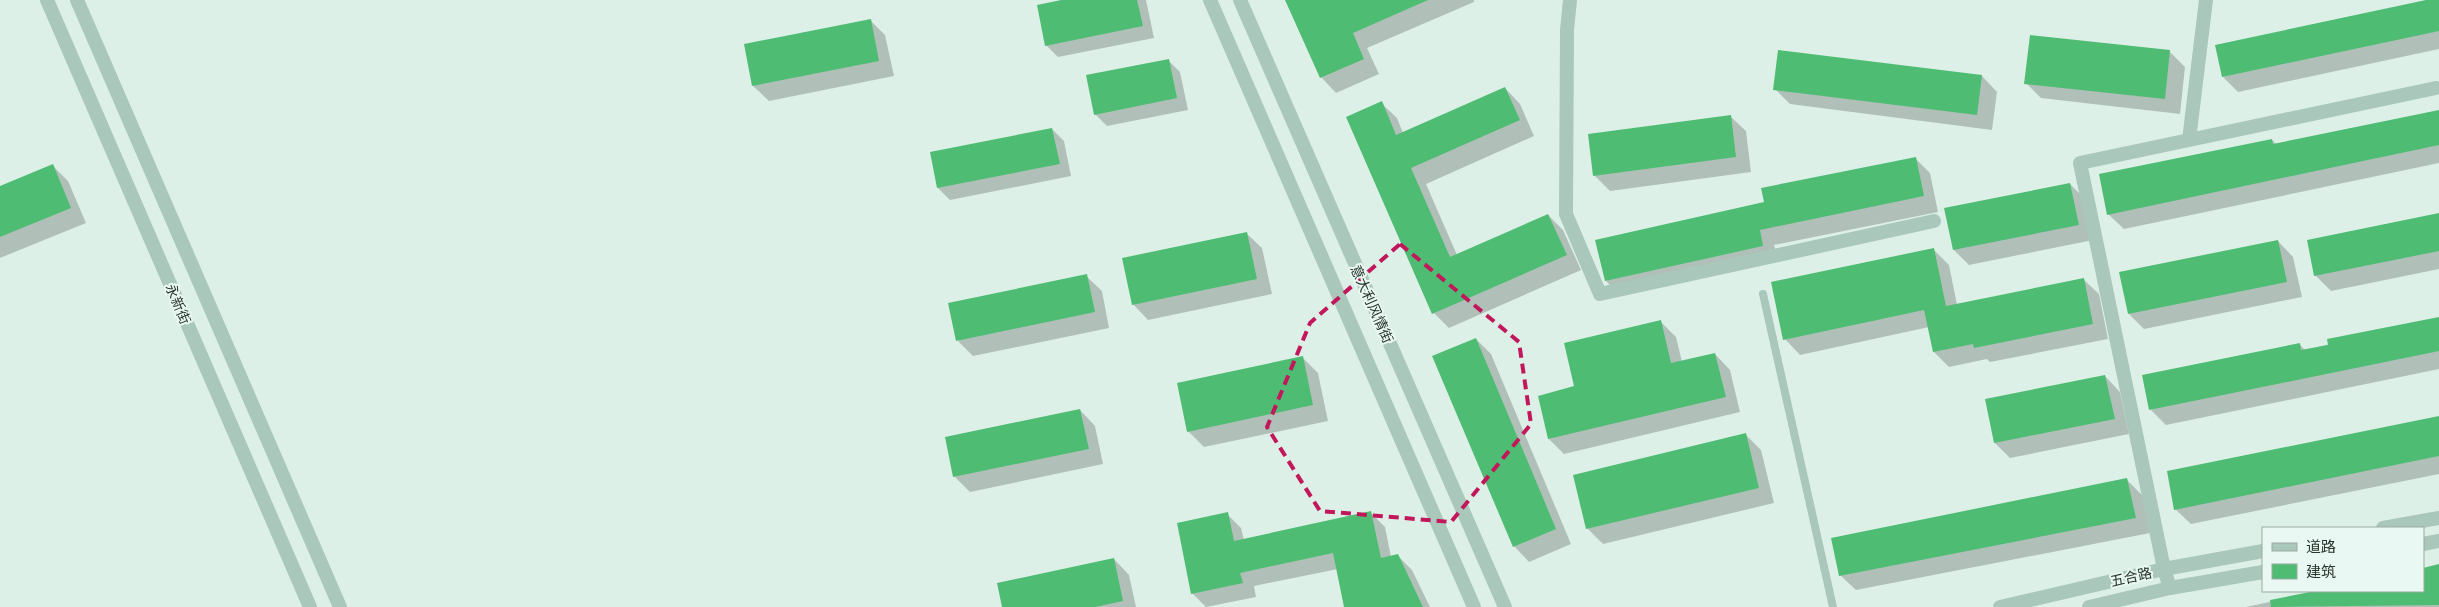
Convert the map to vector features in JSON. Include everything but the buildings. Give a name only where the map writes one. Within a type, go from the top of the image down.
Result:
[{"type":"street","name":"永新街","points":[[46,0],[310,607]]},
{"type":"street","name":"永新街","points":[[77,0],[340,607]]},
{"type":"street","name":"意大利风情街","points":[[1210,0],[1474,607]]},
{"type":"street","name":"意大利风情街","points":[[1240,0],[1505,607]]},
{"type":"street","points":[[1570,0],[1567,30],[1566,214],[1600,294],[1934,221]]},
{"type":"street","points":[[2189,140],[2206,0]]},
{"type":"street","points":[[2170,588],[2164,569],[2080,163],[2436,88]]},
{"type":"street","points":[[2389,527],[2439,518]]},
{"type":"street","points":[[2424,544],[2439,541]]},
{"type":"street","name":"五合路","points":[[2000,607],[2164,569],[2262,551]]},
{"type":"street","name":"五合路","points":[[2089,607],[2170,588],[2262,572]]},
{"type":"lane","points":[[1763,294],[1833,607]]},
{"type":"highlighted area","points":[[1400,244],[1519,342],[1531,424],[1451,522],[1320,511],[1267,427],[1310,323]]}]
